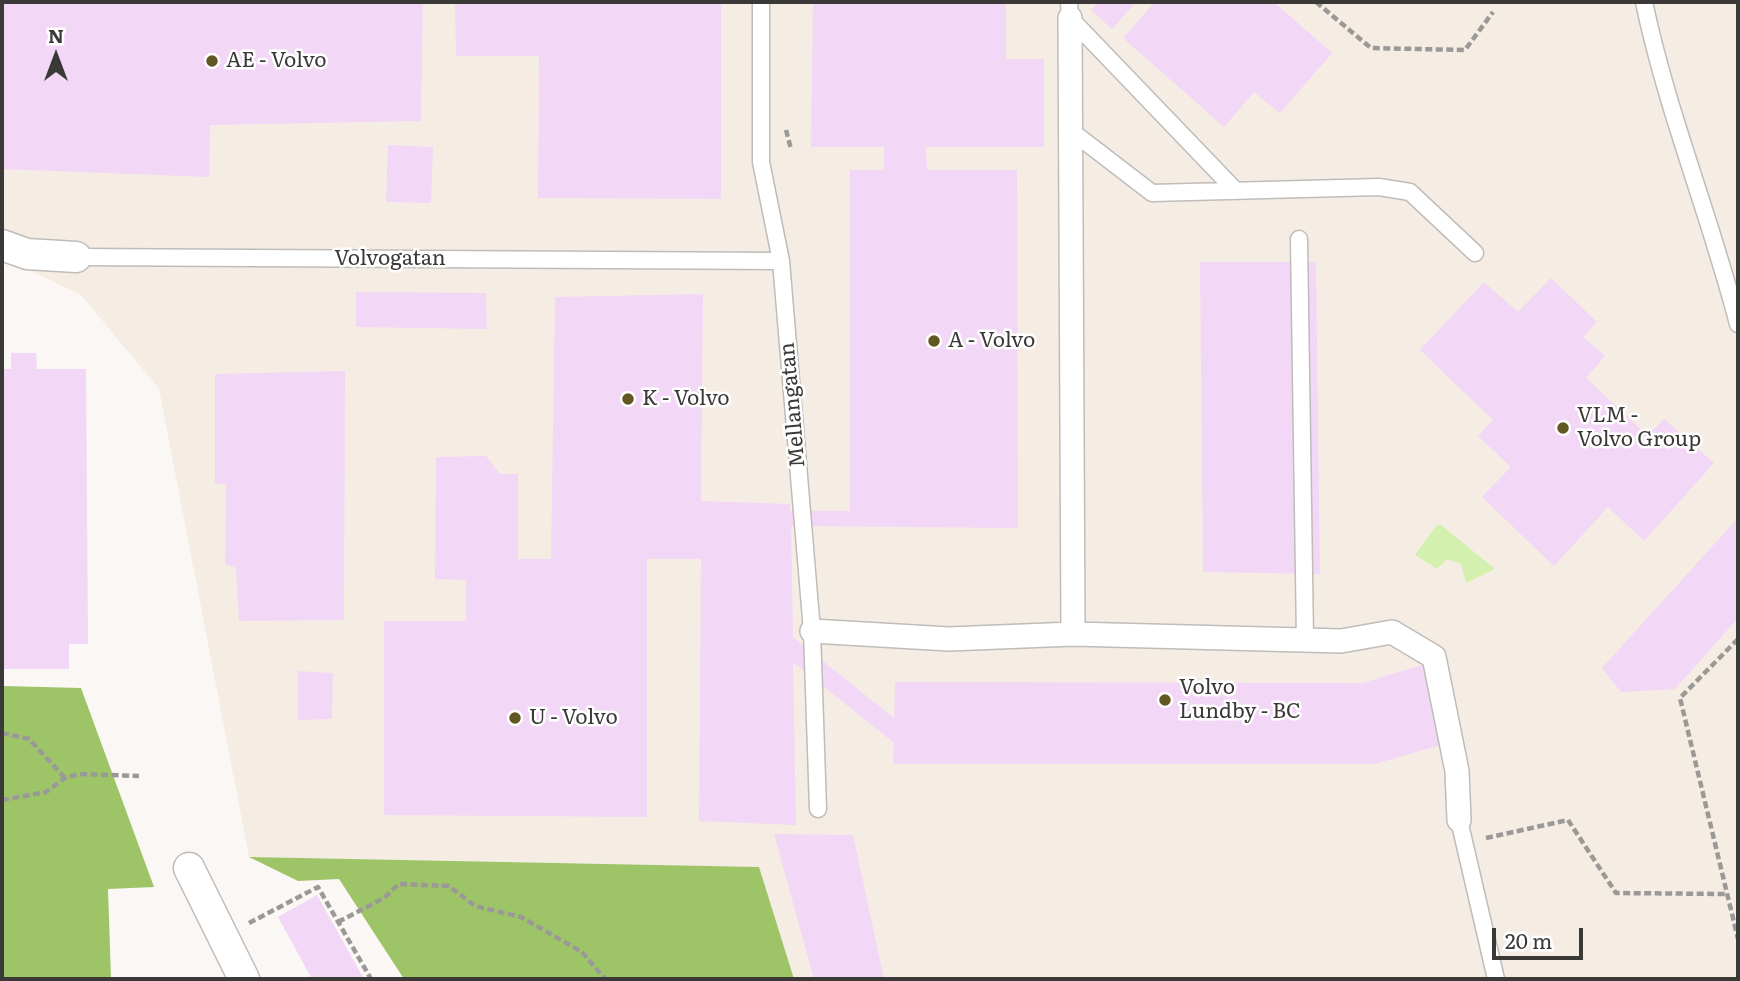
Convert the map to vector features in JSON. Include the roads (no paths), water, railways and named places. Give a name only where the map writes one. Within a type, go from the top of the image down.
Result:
[{"type":"street","points":[[1070,10],[1073,634]]},
{"type":"street","name":"Volvogatan","points":[[2,245],[27,254],[76,257]]},
{"type":"street","points":[[812,631],[949,639],[1073,634],[1341,641],[1392,632],[1434,657],[1457,771],[1459,820]]},
{"type":"street","points":[[189,867],[244,979]]},
{"type":"lane","name":"Mellangatan","points":[[761,2],[761,162],[781,261],[812,631],[818,809]]},
{"type":"lane","points":[[1644,2],[1671,107],[1723,267],[1738,324]]},
{"type":"lane","points":[[1070,10],[1236,191]]},
{"type":"lane","points":[[1070,130],[1152,193],[1379,187],[1410,192],[1475,253]]},
{"type":"lane","points":[[1299,239],[1306,640]]},
{"type":"lane","name":"Volvogatan","points":[[76,257],[781,261]]},
{"type":"lane","points":[[1723,267],[1738,276]]},
{"type":"lane","points":[[1459,820],[1496,979]]},
{"type":"place","name":"AE - Volvo","points":[[212,61]]},
{"type":"place","name":"A - Volvo","points":[[934,341]]},
{"type":"place","name":"K - Volvo","points":[[628,399]]},
{"type":"place","name":"VLM - Volvo Group","points":[[1563,428]]},
{"type":"place","name":"Volvo Lundby - BC","points":[[1165,700]]},
{"type":"place","name":"U - Volvo","points":[[515,718]]}]
